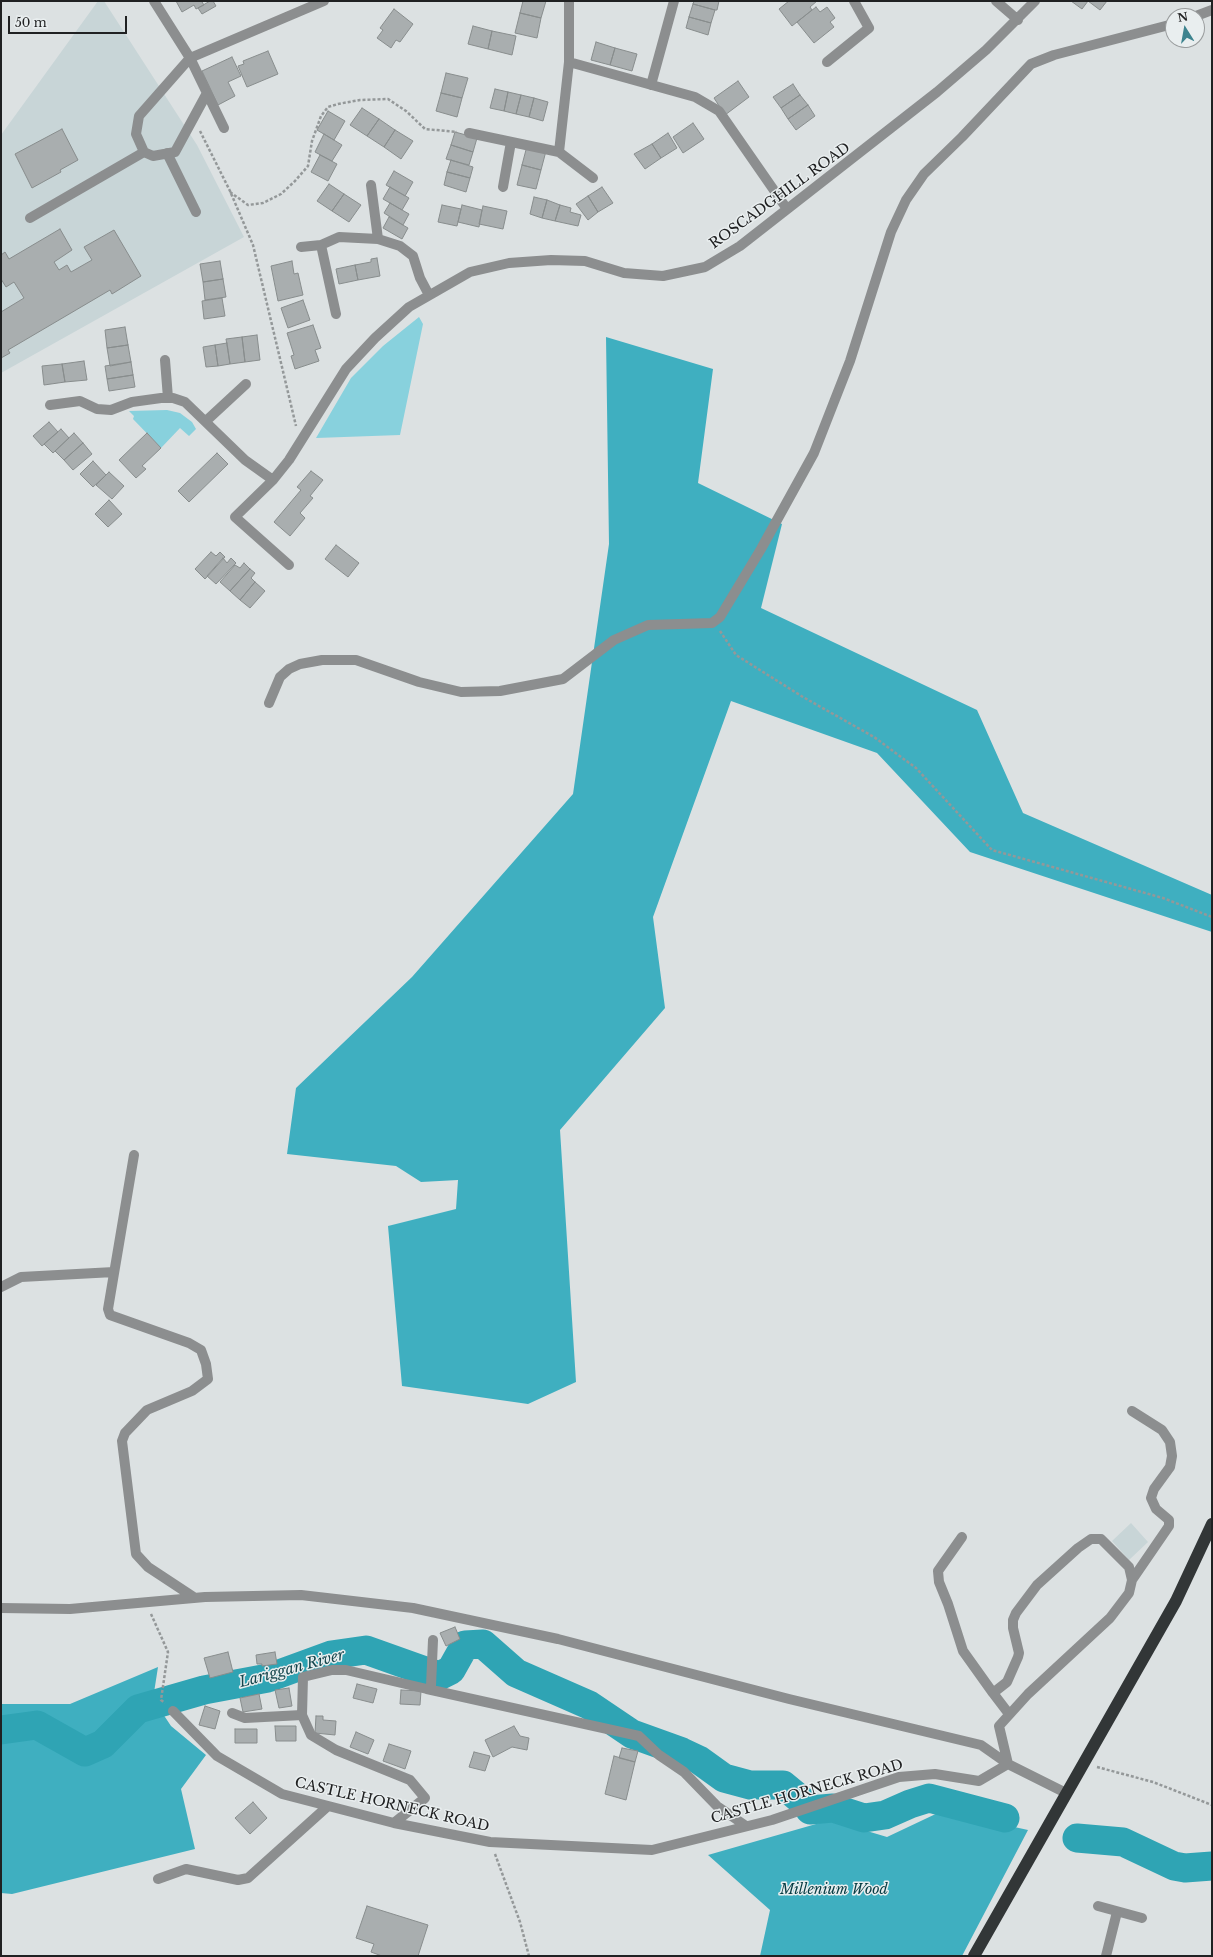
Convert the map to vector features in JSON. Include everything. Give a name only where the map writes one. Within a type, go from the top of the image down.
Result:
[{"type":"highway","points":[[974,1956],[1176,1601],[1212,1524]]},
{"type":"street","points":[[154,1],[190,58],[224,128]]},
{"type":"street","points":[[207,93],[194,120],[175,152],[153,156],[144,152],[136,134],[139,116],[190,58],[324,1]]},
{"type":"street","points":[[559,152],[569,62],[569,1]]},
{"type":"street","points":[[651,85],[674,1]]},
{"type":"street","points":[[826,62],[869,28],[854,1]]},
{"type":"street","points":[[996,1],[1018,20]]},
{"type":"street","name":"ROSCADGHILL ROAD","points":[[289,565],[235,517],[273,480],[289,460],[346,369],[375,338],[409,307],[470,272],[509,263],[551,260],[585,261],[624,273],[664,276],[705,267],[740,246],[937,92],[1018,20],[1035,1]]},
{"type":"street","points":[[269,703],[280,677],[289,669],[300,664],[322,660],[356,660],[420,682],[461,692],[500,691],[563,679],[614,640],[648,625],[712,623],[720,617],[761,549],[814,453],[850,361],[891,232],[906,200],[924,174],[962,137],[1031,64],[1054,55],[1165,26]]},
{"type":"street","points":[[569,62],[695,97],[719,112],[787,209]]},
{"type":"street","points":[[469,133],[559,152],[593,178]]},
{"type":"street","points":[[503,187],[510,142]]},
{"type":"street","points":[[30,218],[144,152]]},
{"type":"street","points":[[167,153],[196,212]]},
{"type":"street","points":[[371,185],[378,239]]},
{"type":"street","points":[[301,247],[321,245],[338,237],[378,239],[400,246],[413,256],[428,295]]},
{"type":"street","points":[[321,245],[336,314]]},
{"type":"street","points":[[165,360],[168,398]]},
{"type":"street","points":[[206,420],[246,384]]},
{"type":"street","points":[[50,405],[80,401],[97,409],[111,410],[132,402],[168,398],[185,402],[206,420],[245,460],[273,480]]},
{"type":"street","points":[[134,1155],[108,1309],[110,1315],[189,1343],[201,1350],[206,1364],[208,1379],[192,1391],[147,1410],[125,1433],[122,1440],[136,1554],[148,1567],[195,1598]]},
{"type":"street","points":[[1,1287],[21,1277],[114,1272]]},
{"type":"street","points":[[1008,1764],[999,1726],[1028,1694],[1110,1618],[1128,1593],[1132,1580],[1169,1526],[1169,1520],[1156,1509],[1151,1498],[1154,1489],[1170,1467],[1172,1456],[1170,1442],[1162,1430],[1132,1411]]},
{"type":"street","points":[[962,1537],[938,1571],[939,1582],[948,1604],[963,1651],[1009,1714]]},
{"type":"street","points":[[994,1693],[1007,1682],[1018,1657],[1019,1653],[1013,1628],[1013,1620],[1016,1614],[1037,1585],[1084,1543],[1096,1538],[1106,1543],[1129,1567],[1132,1580]]},
{"type":"street","points":[[1,1608],[70,1609],[195,1598],[301,1595],[413,1608],[558,1639],[789,1699],[981,1745],[1008,1764],[1066,1793]]},
{"type":"street","points":[[429,1688],[433,1640]]},
{"type":"street","points":[[394,1822],[426,1798],[410,1780],[336,1750],[311,1735],[302,1715],[303,1676],[332,1670],[346,1670],[639,1736],[660,1755],[684,1772],[717,1806],[746,1826]]},
{"type":"street","name":"CASTLE HORNECK ROAD","points":[[173,1711],[217,1756],[282,1794],[394,1822],[490,1842],[652,1850],[772,1820],[899,1777],[935,1774],[979,1781],[1008,1764]]},
{"type":"street","points":[[232,1713],[245,1718],[302,1715]]},
{"type":"street","points":[[158,1879],[186,1869],[238,1880],[248,1878],[328,1806]]},
{"type":"street","points":[[1098,1906],[1142,1918]]},
{"type":"street","points":[[1106,1956],[1118,1912]]},
{"type":"path","points":[[230,191],[248,204],[263,203],[281,194],[308,166],[312,141],[321,116],[328,107],[338,104],[360,100],[388,98],[406,111],[425,129],[469,133]]},
{"type":"path","points":[[194,120],[230,191],[253,245],[300,442]]},
{"type":"path","points":[[712,623],[724,635],[736,655],[803,697],[874,737],[916,768],[992,850],[1163,898],[1212,917]]},
{"type":"path","points":[[145,1602],[168,1652],[161,1700]]},
{"type":"path","points":[[1083,1763],[1153,1782],[1212,1805]]},
{"type":"path","points":[[490,1842],[520,1922],[529,1956]]},
{"type":"shaded area","points":[[98,1],[104,1],[197,145],[244,237],[1,373],[1,135]]},
{"type":"shaded area","points":[[419,317],[423,324],[400,435],[316,438],[351,378],[383,346]]},
{"type":"shaded area","points":[[167,410],[180,413],[192,422],[196,429],[189,436],[180,428],[161,448],[133,419],[134,416],[129,411]]},
{"type":"shaded area","points":[[1131,1523],[1148,1542],[1129,1560],[1112,1541]]},
{"type":"green space","points":[[606,337],[713,369],[698,483],[782,524],[761,608],[977,710],[1023,813],[1212,895],[1212,932],[970,852],[877,753],[731,701],[653,917],[665,1008],[560,1130],[576,1382],[528,1404],[402,1386],[388,1226],[456,1209],[458,1180],[421,1182],[396,1166],[287,1154],[296,1088],[412,977],[573,794],[609,544]]},
{"type":"green space","points":[[158,1667],[153,1699],[171,1726],[206,1755],[181,1789],[195,1849],[12,1894],[1,1893],[1,1704],[70,1704]]},
{"type":"green space","name":"Millenium Wood","points":[[942,1811],[1028,1830],[962,1956],[760,1956],[770,1910],[708,1855],[830,1820],[887,1837]]},
{"type":"building","points":[[176,1],[205,1],[202,2],[204,5],[196,9],[194,5],[182,12]]},
{"type":"building","points":[[210,1],[213,1],[216,6],[202,14],[198,8]]},
{"type":"building","points":[[523,1],[546,1],[541,18],[520,13]]},
{"type":"building","points":[[694,1],[719,1],[717,10],[715,10],[693,4]]},
{"type":"building","points":[[789,1],[817,1],[810,7],[812,10],[792,26],[779,9]]},
{"type":"building","points":[[1071,1],[1088,1],[1082,9]]},
{"type":"building","points":[[1088,1],[1107,1],[1100,10]]},
{"type":"building","points":[[693,4],[715,10],[711,23],[689,17]]},
{"type":"building","points":[[816,7],[820,12],[827,7],[835,18],[830,22],[834,27],[814,43],[797,22]]},
{"type":"building","points":[[394,9],[413,24],[400,42],[396,40],[391,48],[377,38],[383,30],[380,28]]},
{"type":"building","points":[[520,13],[541,18],[537,38],[515,33]]},
{"type":"building","points":[[689,17],[711,23],[708,35],[686,28]]},
{"type":"building","points":[[473,26],[492,31],[488,49],[468,44]]},
{"type":"building","points":[[492,31],[516,36],[512,55],[488,49]]},
{"type":"building","points":[[596,42],[615,48],[610,65],[591,60]]},
{"type":"building","points":[[615,48],[637,54],[632,71],[610,65]]},
{"type":"building","points":[[268,51],[278,74],[247,87],[238,66],[244,64],[243,61]]},
{"type":"building","points":[[232,57],[241,76],[228,82],[235,96],[218,105],[202,71]]},
{"type":"building","points":[[446,73],[468,78],[462,98],[441,93]]},
{"type":"building","points":[[738,81],[749,97],[725,115],[714,98]]},
{"type":"building","points":[[793,84],[800,95],[781,108],[773,97]]},
{"type":"building","points":[[495,89],[508,92],[504,111],[490,108]]},
{"type":"building","points":[[508,92],[521,95],[516,114],[504,111]]},
{"type":"building","points":[[441,93],[462,98],[457,117],[436,111]]},
{"type":"building","points":[[521,95],[534,98],[529,117],[516,114]]},
{"type":"building","points":[[800,95],[808,105],[788,119],[781,108]]},
{"type":"building","points":[[534,98],[548,102],[543,121],[529,117]]},
{"type":"building","points":[[808,105],[815,116],[796,130],[788,119]]},
{"type":"building","points":[[362,108],[379,119],[367,136],[350,125]]},
{"type":"building","points":[[328,111],[345,121],[334,140],[317,130]]},
{"type":"building","points":[[379,119],[395,130],[384,147],[367,136]]},
{"type":"building","points":[[693,123],[704,139],[683,153],[673,137]]},
{"type":"building","points":[[62,129],[78,160],[60,170],[61,172],[32,188],[15,154]]},
{"type":"building","points":[[395,130],[413,141],[401,159],[384,147]]},
{"type":"building","points":[[455,132],[477,138],[473,152],[451,145]]},
{"type":"building","points":[[668,133],[677,148],[661,158],[652,144]]},
{"type":"building","points":[[324,134],[342,145],[332,161],[315,152]]},
{"type":"building","points":[[652,144],[661,158],[645,169],[634,154]]},
{"type":"building","points":[[451,145],[473,152],[469,165],[446,159]]},
{"type":"building","points":[[527,146],[546,151],[541,170],[522,165]]},
{"type":"building","points":[[320,155],[337,164],[328,181],[311,172]]},
{"type":"building","points":[[451,160],[473,167],[470,178],[447,172]]},
{"type":"building","points":[[522,165],[541,170],[536,189],[517,185]]},
{"type":"building","points":[[394,171],[413,182],[405,196],[386,185]]},
{"type":"building","points":[[447,172],[470,178],[466,192],[444,185]]},
{"type":"building","points":[[329,184],[344,194],[332,211],[317,201]]},
{"type":"building","points":[[390,187],[409,198],[402,210],[383,199]]},
{"type":"building","points":[[602,187],[613,203],[598,212],[588,196]]},
{"type":"building","points":[[344,194],[361,205],[349,222],[332,211]]},
{"type":"building","points":[[588,196],[598,212],[588,220],[576,204]]},
{"type":"building","points":[[534,197],[547,200],[542,218],[530,214]]},
{"type":"building","points":[[547,200],[560,205],[555,221],[542,218]]},
{"type":"building","points":[[390,203],[409,214],[403,225],[384,213]]},
{"type":"building","points":[[442,205],[461,209],[457,226],[438,222]]},
{"type":"building","points":[[462,205],[482,210],[479,227],[458,222]]},
{"type":"building","points":[[560,205],[571,208],[570,212],[581,215],[578,226],[555,221]]},
{"type":"building","points":[[483,206],[507,211],[503,229],[479,224]]},
{"type":"building","points":[[389,217],[408,228],[402,239],[383,228]]},
{"type":"building","points":[[60,229],[72,250],[54,262],[59,270],[67,265],[71,272],[92,260],[84,247],[114,230],[141,276],[112,294],[110,290],[8,350],[10,353],[1,358],[1,312],[24,298],[14,282],[6,287],[1,279],[1,255],[5,252],[9,259]]},
{"type":"building","points":[[377,258],[380,276],[358,280],[355,265],[371,262],[371,259]]},
{"type":"building","points":[[220,261],[223,279],[203,282],[200,264]]},
{"type":"building","points":[[292,261],[294,274],[298,273],[303,295],[278,301],[271,266]]},
{"type":"building","points":[[355,265],[358,280],[339,284],[336,269]]},
{"type":"building","points":[[223,279],[226,297],[205,300],[203,282]]},
{"type":"building","points":[[222,298],[225,316],[204,319],[202,301]]},
{"type":"building","points":[[303,300],[310,320],[288,328],[281,308]]},
{"type":"building","points":[[313,325],[321,348],[315,350],[319,361],[295,369],[291,356],[294,355],[287,333]]},
{"type":"building","points":[[125,327],[128,345],[107,348],[105,330]]},
{"type":"building","points":[[257,335],[260,360],[245,362],[242,337]]},
{"type":"building","points":[[242,337],[245,362],[230,364],[226,339]]},
{"type":"building","points":[[227,343],[230,364],[218,366],[215,345]]},
{"type":"building","points":[[128,345],[131,362],[110,366],[107,348]]},
{"type":"building","points":[[215,345],[218,366],[206,367],[203,347]]},
{"type":"building","points":[[84,361],[87,380],[65,382],[62,364]]},
{"type":"building","points":[[131,362],[133,375],[107,379],[105,366]]},
{"type":"building","points":[[62,364],[65,382],[44,385],[42,366]]},
{"type":"building","points":[[133,375],[135,387],[109,391],[107,379]]},
{"type":"building","points":[[49,422],[58,432],[42,446],[33,436]]},
{"type":"building","points":[[61,429],[69,438],[53,453],[44,444]]},
{"type":"building","points":[[74,433],[83,443],[64,460],[55,451]]},
{"type":"building","points":[[147,433],[161,448],[142,466],[146,469],[136,478],[119,460]]},
{"type":"building","points":[[83,443],[92,454],[73,470],[64,460]]},
{"type":"building","points":[[217,453],[228,464],[189,502],[178,491]]},
{"type":"building","points":[[93,461],[106,475],[93,487],[80,474]]},
{"type":"building","points":[[311,471],[323,480],[310,496],[313,498],[300,513],[305,518],[290,536],[274,522],[301,490],[297,487]]},
{"type":"building","points":[[109,472],[124,486],[112,499],[96,485]]},
{"type":"building","points":[[109,500],[122,514],[108,527],[95,514]]},
{"type":"building","points":[[336,545],[359,563],[348,577],[325,559]]},
{"type":"building","points":[[211,552],[216,556],[220,552],[225,557],[205,579],[195,569]]},
{"type":"building","points":[[223,558],[227,563],[231,558],[236,563],[216,584],[207,576]]},
{"type":"building","points":[[244,563],[250,569],[230,591],[220,582],[235,565],[240,568]]},
{"type":"building","points":[[250,569],[255,573],[251,578],[255,582],[240,600],[230,591]]},
{"type":"building","points":[[255,582],[265,591],[250,608],[240,600]]},
{"type":"building","points":[[455,1627],[460,1639],[446,1646],[440,1633]]},
{"type":"building","points":[[228,1652],[233,1672],[210,1678],[204,1658]]},
{"type":"building","points":[[275,1652],[277,1664],[262,1666],[262,1664],[257,1664],[256,1655]]},
{"type":"building","points":[[357,1684],[377,1689],[373,1703],[353,1698]]},
{"type":"building","points":[[289,1688],[292,1706],[279,1708],[275,1690]]},
{"type":"building","points":[[401,1690],[421,1691],[420,1705],[400,1704]]},
{"type":"building","points":[[259,1694],[262,1709],[243,1712],[240,1698]]},
{"type":"building","points":[[205,1706],[220,1711],[215,1729],[199,1725]]},
{"type":"building","points":[[316,1716],[323,1716],[323,1720],[336,1721],[335,1735],[315,1733]]},
{"type":"building","points":[[275,1726],[296,1726],[296,1741],[276,1741]]},
{"type":"building","points":[[514,1726],[520,1736],[529,1738],[527,1750],[512,1747],[493,1757],[485,1740]]},
{"type":"building","points":[[235,1729],[257,1729],[257,1743],[235,1743]]},
{"type":"building","points":[[356,1732],[374,1740],[368,1754],[350,1747]]},
{"type":"building","points":[[389,1744],[411,1751],[405,1769],[383,1761]]},
{"type":"building","points":[[622,1748],[638,1751],[635,1762],[619,1758]]},
{"type":"building","points":[[474,1752],[490,1756],[485,1771],[469,1767]]},
{"type":"building","points":[[614,1756],[635,1762],[626,1800],[605,1794]]},
{"type":"building","points":[[253,1802],[267,1818],[250,1834],[235,1818]]},
{"type":"building","points":[[367,1906],[428,1925],[418,1956],[382,1956],[371,1952],[374,1944],[356,1938]]},
{"type":"waterway","name":"Lariggan River","points":[[1,1730],[37,1725],[85,1752],[103,1744],[138,1709],[204,1690],[268,1678],[331,1655],[366,1650],[439,1676],[451,1670],[465,1645],[483,1644],[516,1673],[589,1705],[632,1734],[682,1752],[699,1760],[724,1778],[750,1785],[783,1785],[806,1804]]},
{"type":"waterway","name":"Lariggan River","points":[[810,1810],[833,1808],[864,1818],[885,1815],[910,1804],[929,1798],[1005,1818]]},
{"type":"waterway","name":"Lariggan River","points":[[1077,1838],[1123,1842],[1174,1866],[1185,1868],[1212,1866]]}]
